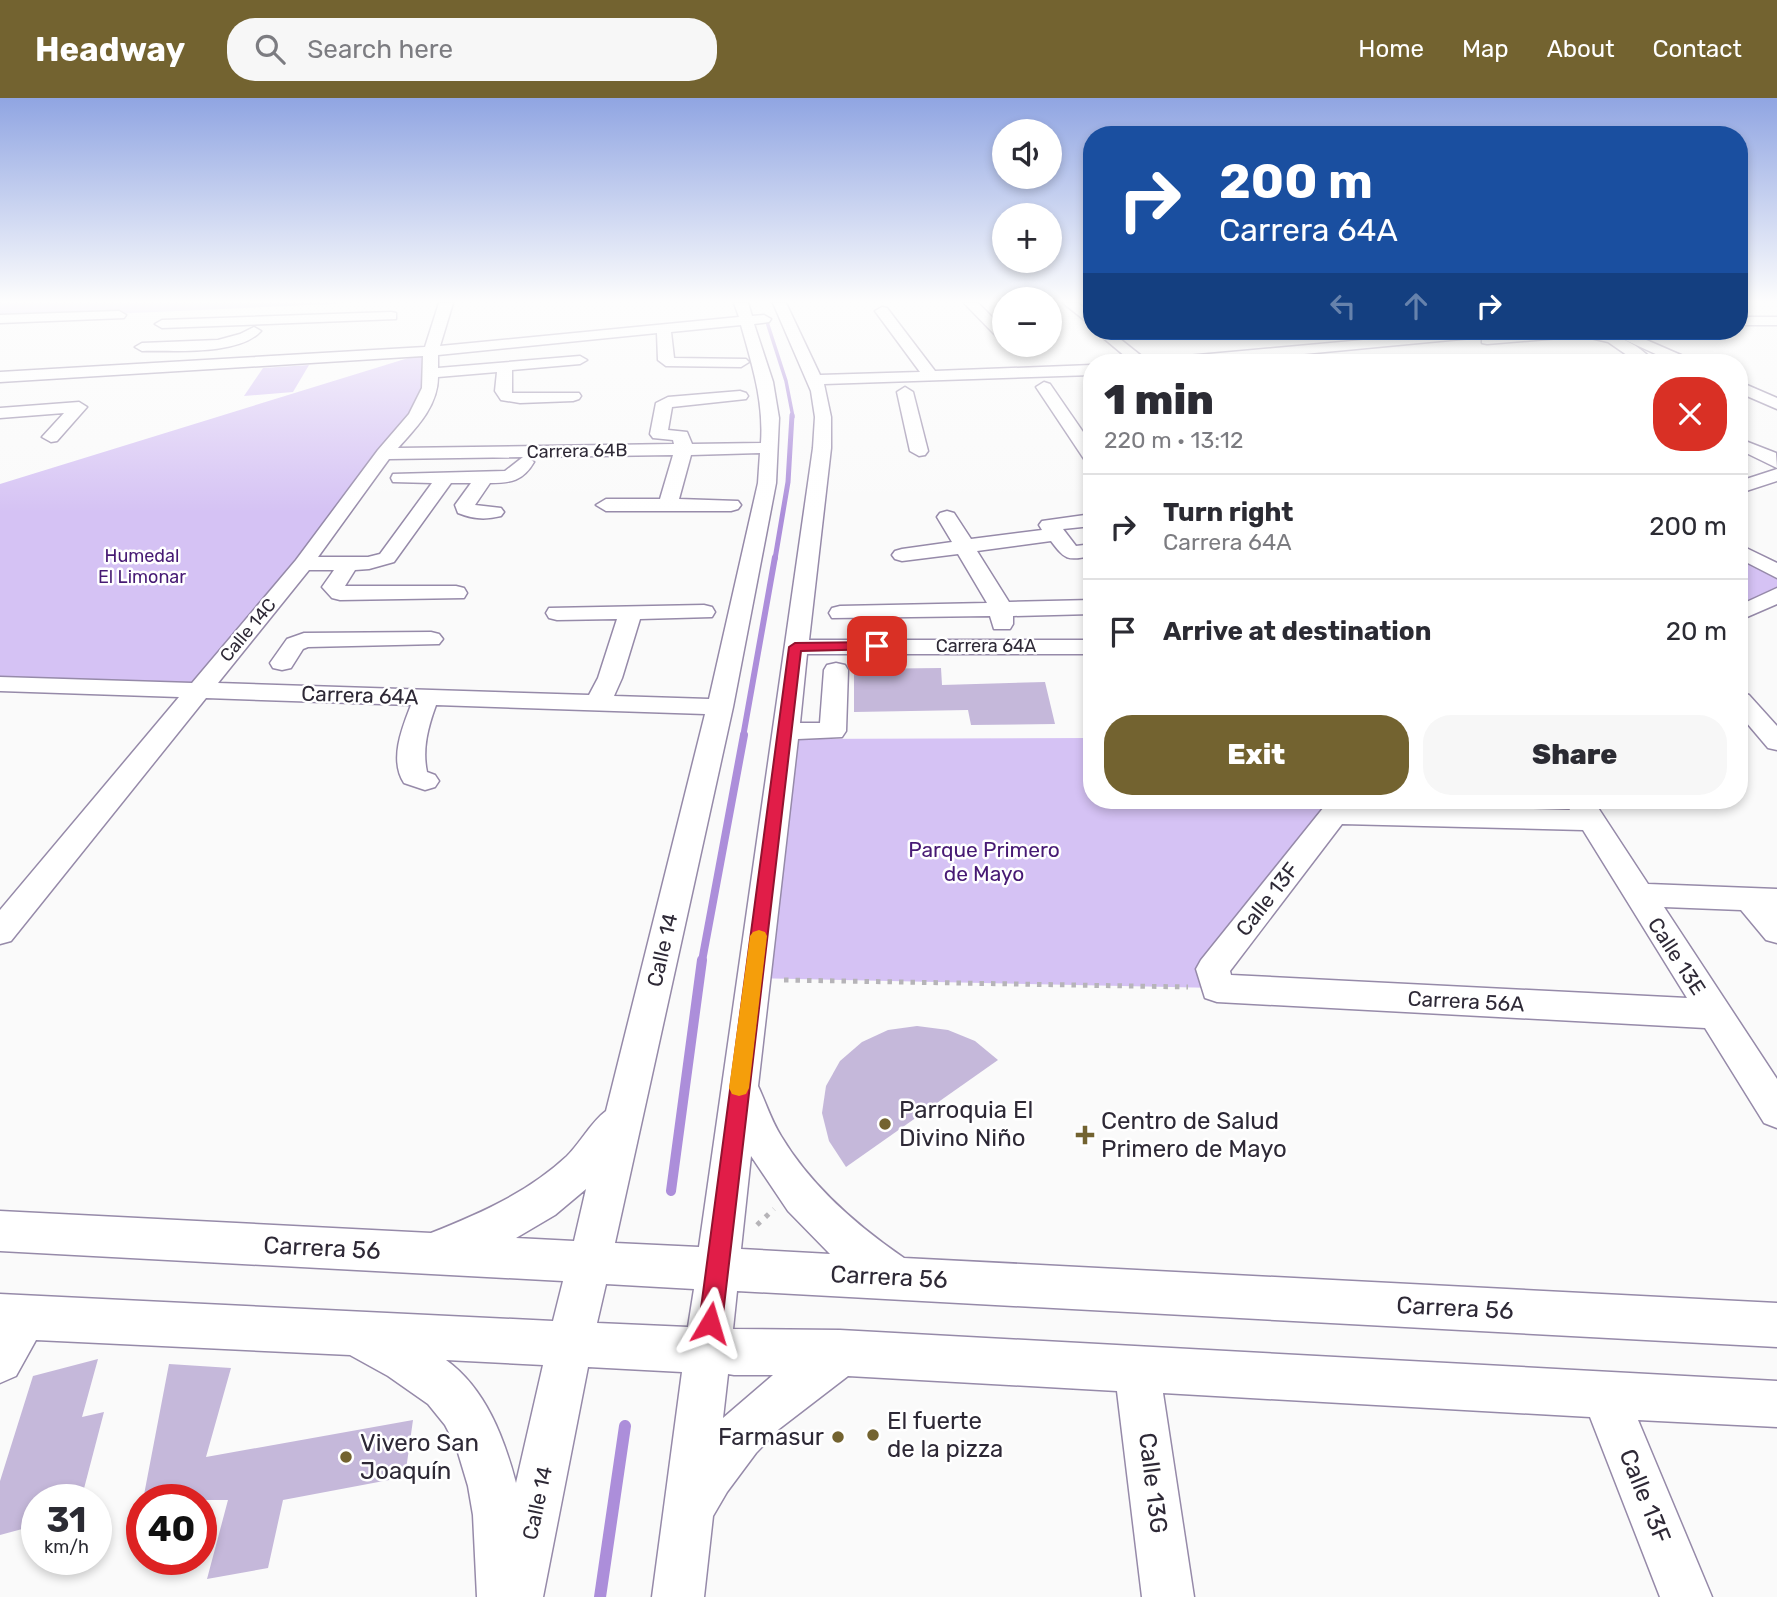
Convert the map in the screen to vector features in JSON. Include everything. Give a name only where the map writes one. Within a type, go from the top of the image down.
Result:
[{"type":"street","points":[[0,377],[74,373]]},
{"type":"street","name":"Calle 14C","points":[[0,932],[303,564],[384,454],[421,409],[432,373]]},
{"type":"street","points":[[504,373],[503,391],[508,397],[573,396]]},
{"type":"street","name":"Calle 14","points":[[517,1597],[570,1344],[720,707],[768,483],[771,418],[762,373]]},
{"type":"street","points":[[678,1597],[753,978],[822,448],[821,401],[812,373]]},
{"type":"street","points":[[929,373],[932,377]]},
{"type":"street","points":[[1039,373],[1083,434]]},
{"type":"street","points":[[853,394],[1044,380],[1078,373]]},
{"type":"street","points":[[0,392],[18,376]]},
{"type":"street","points":[[815,380],[932,377],[1044,380],[1083,384]]},
{"type":"street","points":[[1754,387],[1777,404]]},
{"type":"street","points":[[905,392],[919,451]]},
{"type":"street","points":[[0,413],[95,394],[51,437]]},
{"type":"street","points":[[740,396],[668,402],[662,406],[659,434],[683,442],[742,431]]},
{"type":"street","points":[[668,505],[683,442]]},
{"type":"street","name":"Carrera 64B","points":[[384,454],[683,442],[770,448]]},
{"type":"street","points":[[1748,447],[1777,463]]},
{"type":"street","points":[[401,478],[513,476],[519,472],[525,461]]},
{"type":"street","points":[[1748,484],[1777,475]]},
{"type":"street","points":[[303,564],[376,562],[391,555],[445,478]]},
{"type":"street","points":[[484,478],[465,509],[476,513],[494,512]]},
{"type":"street","points":[[606,505],[731,505]]},
{"type":"street","points":[[947,517],[1001,608],[1003,646]]},
{"type":"street","points":[[1083,521],[1049,525],[1070,553],[1083,551]]},
{"type":"street","points":[[902,555],[1056,534]]},
{"type":"street","points":[[1748,556],[1777,572]]},
{"type":"street","points":[[349,563],[333,587],[340,593],[456,593]]},
{"type":"street","points":[[372,638],[401,593]]},
{"type":"street","points":[[322,638],[351,594]]},
{"type":"street","points":[[1748,609],[1777,595]]},
{"type":"street","points":[[840,614],[1083,607]]},
{"type":"street","points":[[557,613],[704,612]]},
{"type":"street","points":[[598,703],[610,678],[630,613]]},
{"type":"street","points":[[282,663],[297,642],[322,638],[431,639]]},
{"type":"street","name":"Carrera 64A","points":[[795,647],[1083,646]]},
{"type":"street","points":[[786,731],[833,731],[836,670]]},
{"type":"street","name":"Carrera 64A","points":[[0,684],[720,707]]},
{"type":"street","points":[[425,781],[414,777],[410,762],[415,722],[427,697]]},
{"type":"street","points":[[1748,709],[1777,742]]},
{"type":"street","name":"Calle 13F","points":[[1217,988],[1213,969],[1334,814],[1584,810]]},
{"type":"street","name":"Calle 13E","points":[[1584,810],[1777,1111]]},
{"type":"street","points":[[1637,895],[1763,899],[1777,931]]},
{"type":"street","name":"Carrera 56A","points":[[1217,988],[1715,1014]]},
{"type":"street","points":[[740,1084],[760,1137],[794,1189],[840,1237],[896,1278]]},
{"type":"street","points":[[431,1254],[492,1230],[545,1200],[592,1158],[623,1115]]},
{"type":"street","name":"Carrera 56","points":[[0,1231],[1777,1325]]},
{"type":"street","points":[[0,1360],[12,1317],[707,1351],[840,1353],[1777,1404]]},
{"type":"street","points":[[355,1334],[432,1378],[455,1401],[469,1423],[488,1470],[495,1498],[500,1525],[503,1597]]},
{"type":"street","points":[[687,1516],[717,1464],[742,1433],[774,1403],[818,1374],[840,1353]]},
{"type":"street","name":"Calle 13G","points":[[1137,1369],[1168,1597]]},
{"type":"street","name":"Calle 13F","points":[[1604,1394],[1686,1597]]},
{"type":"path","points":[[753,978],[1217,988]]},
{"type":"green space","points":[[260,373],[304,373],[293,392],[244,396]]},
{"type":"green space","name":"Humedal El Limonar","points":[[360,373],[430,373],[430,388],[199,690],[0,684],[0,484]]},
{"type":"green space","points":[[1748,556],[1777,572],[1777,595],[1748,609]]},
{"type":"green space","name":"Parque Primero de Mayo","points":[[1083,738],[1083,809],[1583,809],[1590,820],[1334,814],[1217,988],[753,978],[785,739]]},
{"type":"building","points":[[941,668],[942,685],[1045,682],[1055,724],[971,725],[968,710],[854,712],[854,669]]},
{"type":"building","points":[[917,1026],[948,1030],[975,1041],[998,1060],[846,1167],[829,1141],[822,1113],[826,1086],[840,1061],[862,1042],[888,1030]]},
{"type":"building","points":[[98,1359],[82,1417],[104,1412],[85,1484],[21,1484],[21,1529],[0,1535],[0,1481],[33,1376]]},
{"type":"building","points":[[169,1364],[231,1368],[206,1457],[413,1420],[405,1477],[283,1500],[268,1568],[207,1579],[208,1575],[217,1575],[217,1541],[228,1500],[217,1500],[217,1484],[146,1484]]},
{"type":"waterway","points":[[783,373],[793,417]]},
{"type":"waterway","points":[[775,559],[788,482],[792,415]]},
{"type":"waterway","points":[[743,737],[775,557]]},
{"type":"waterway","points":[[702,961],[744,735]]},
{"type":"waterway","points":[[671,1191],[702,960]]},
{"type":"waterway","points":[[600,1597],[625,1426]]},
{"type":"slow traffic","points":[[739,1088],[759,936]]},
{"type":"place","name":"Parroquia El Divino Niño","points":[[885,1124]]},
{"type":"place","name":"Centro de Salud Primero de Mayo","points":[[1085,1135]]},
{"type":"place","name":"El fuerte de la pizza","points":[[873,1435]]},
{"type":"place","name":"Farmasur","points":[[838,1437]]},
{"type":"place","name":"Vivero San Joaquín","points":[[346,1457]]},
{"type":"route","points":[[710,1323],[795,647],[877,646]]}]
